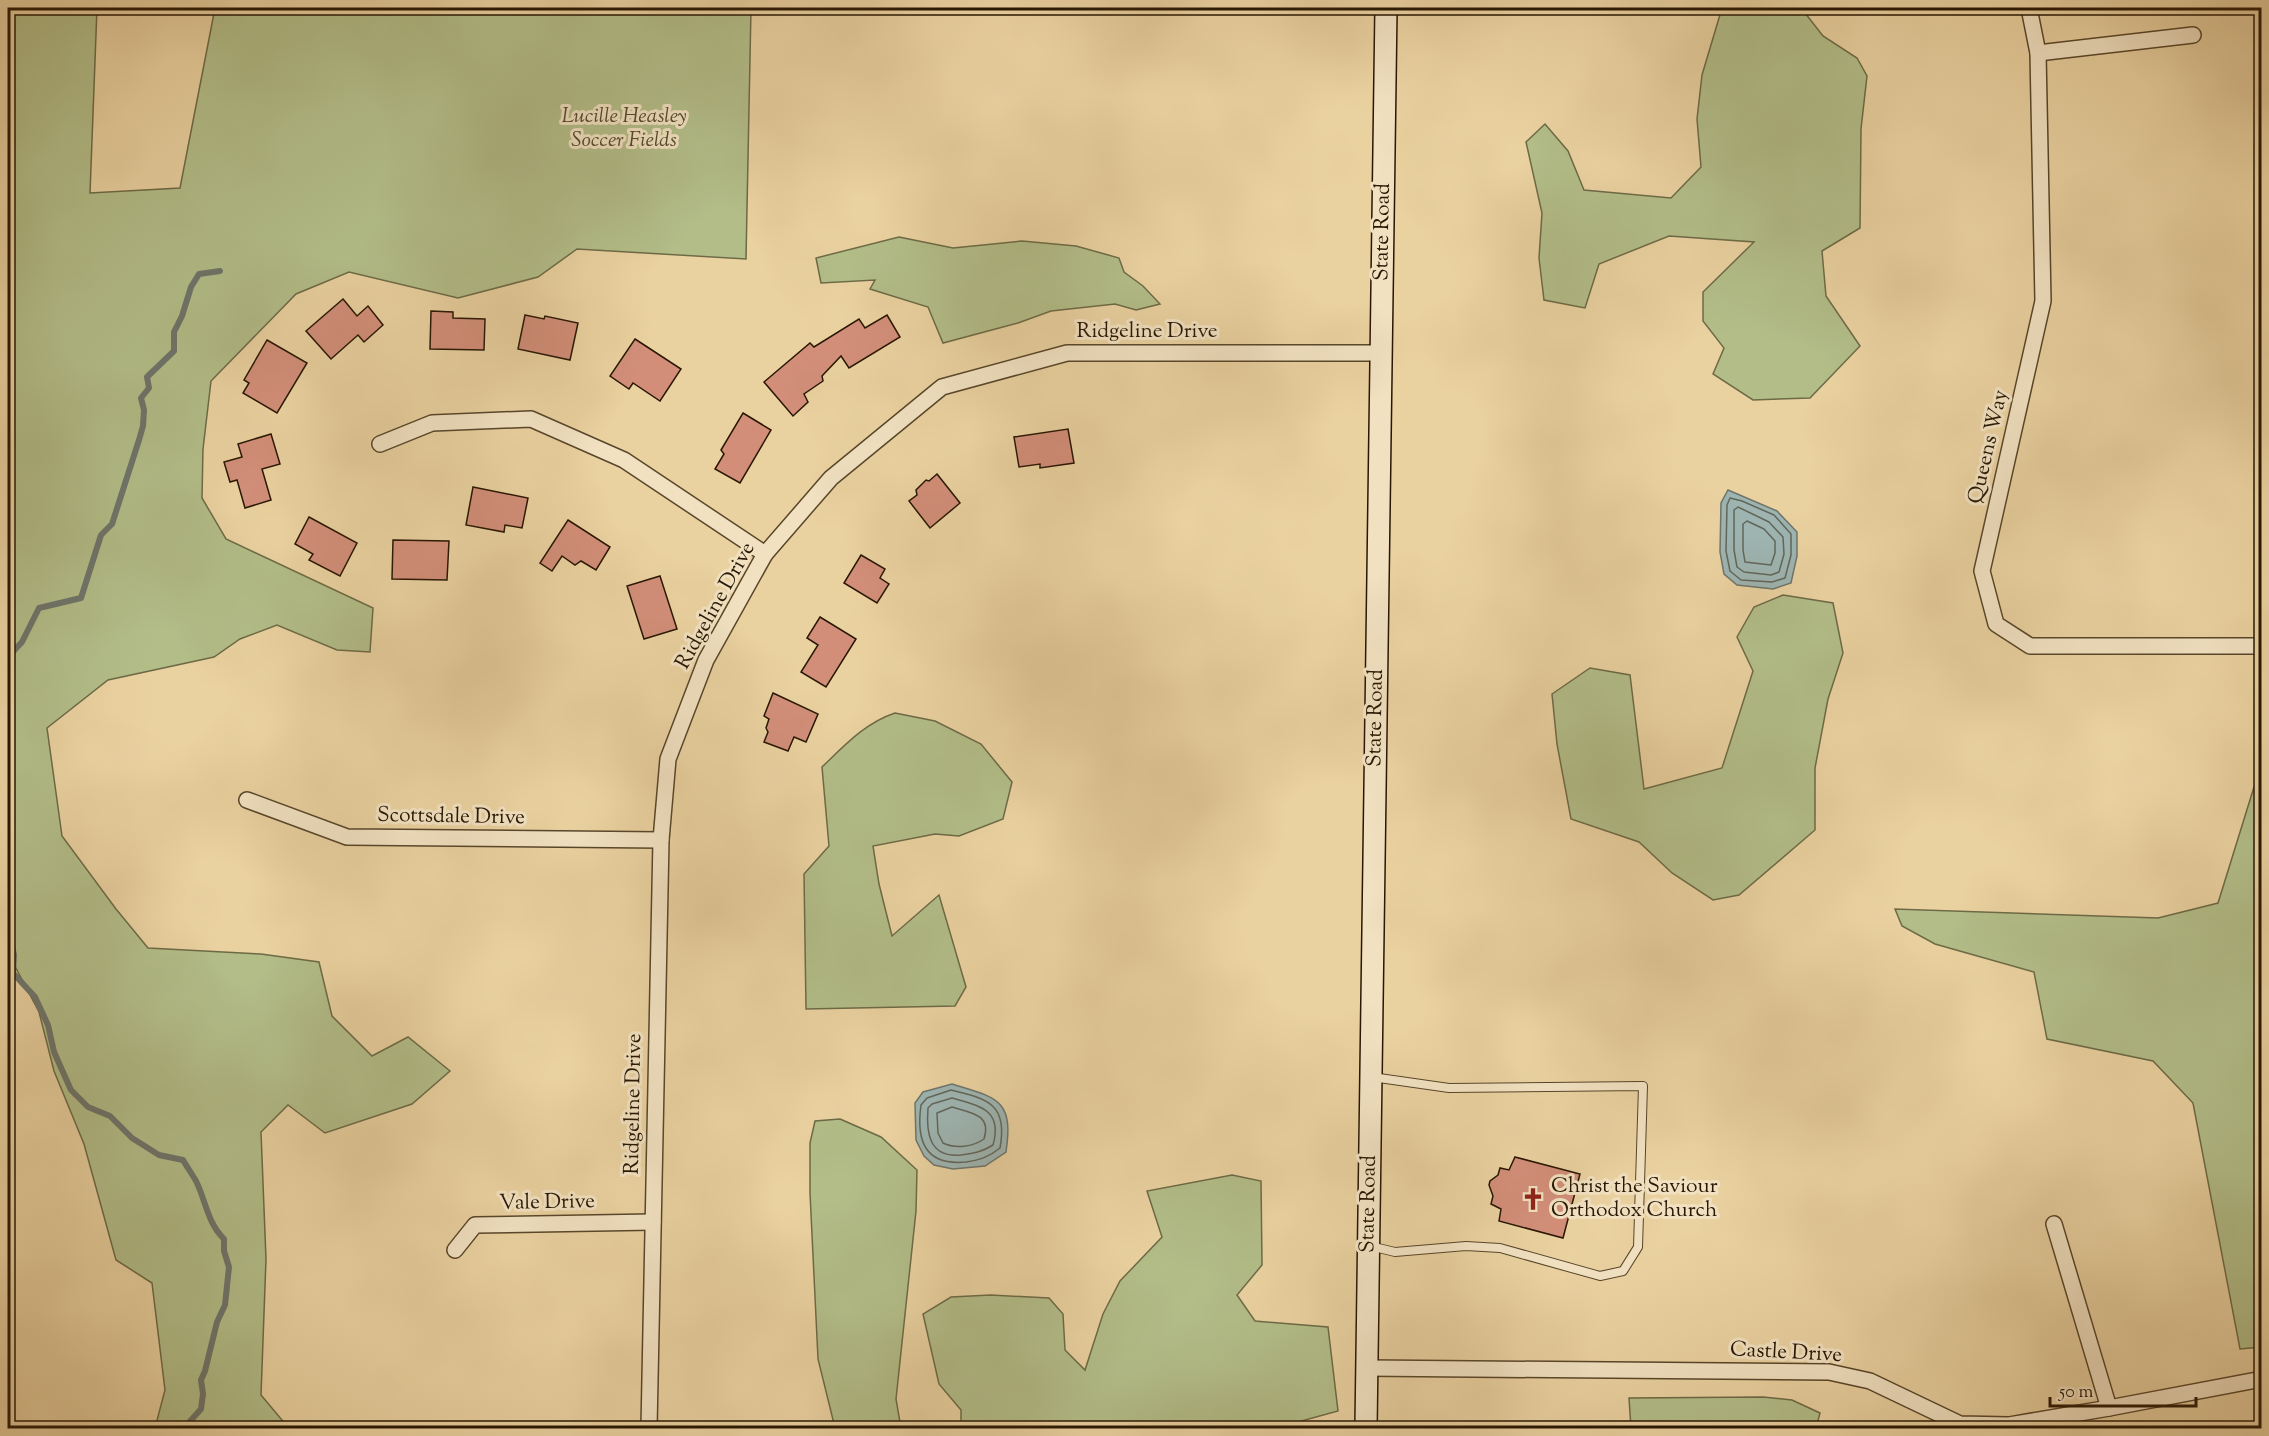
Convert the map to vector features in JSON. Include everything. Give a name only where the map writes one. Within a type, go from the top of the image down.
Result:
[{"type":"main road","name":"State Road","points":[[1366,1428],[1386,8]]},
{"type":"street","name":"Queens Way","points":[[2029,8],[2038,53],[2043,301],[1982,572],[1996,624],[2030,646],[2262,646]]},
{"type":"street","points":[[2038,53],[2193,35]]},
{"type":"street","name":"Ridgeline Drive","points":[[649,1428],[661,840],[668,759],[706,660],[765,554],[831,478],[942,387],[1067,353],[1381,353]]},
{"type":"street","points":[[380,444],[432,423],[531,419],[624,460],[765,554]]},
{"type":"street","name":"Scottsdale Drive","points":[[248,800],[347,837],[661,840]]},
{"type":"street","name":"Vale Drive","points":[[455,1250],[475,1225],[653,1222]]},
{"type":"street","points":[[2054,1224],[2109,1408]]},
{"type":"street","name":"Castle Drive","points":[[1367,1368],[1829,1372],[1870,1381],[1960,1424],[2009,1425],[2262,1379]]},
{"type":"lane","points":[[1368,1246],[1395,1252],[1466,1246],[1500,1248],[1600,1276],[1623,1271],[1638,1247],[1643,1086],[1449,1088],[1371,1077]]},
{"type":"green space","name":"Lucille Heasley Soccer Fields","points":[[8,8],[97,8],[90,193],[180,188],[215,8],[751,8],[746,259],[577,249],[538,277],[458,298],[349,272],[296,294],[211,381],[203,449],[202,498],[226,539],[373,608],[370,652],[337,650],[277,625],[240,639],[214,657],[108,680],[47,728],[62,836],[148,948],[261,954],[319,962],[332,1016],[372,1056],[408,1037],[450,1071],[412,1104],[325,1133],[288,1105],[261,1132],[266,1259],[261,1395],[287,1426],[286,1428],[155,1428],[165,1390],[152,1283],[116,1260],[84,1144],[54,1071],[39,1012],[8,953]]},
{"type":"green space","points":[[1722,8],[1787,8],[1805,13],[1823,36],[1857,58],[1867,76],[1861,129],[1860,228],[1822,251],[1826,296],[1860,346],[1810,398],[1753,400],[1713,374],[1724,348],[1703,321],[1703,292],[1754,242],[1669,236],[1599,264],[1585,308],[1544,300],[1539,258],[1542,213],[1526,142],[1545,124],[1568,151],[1584,190],[1671,198],[1701,167],[1697,119],[1702,75]]},
{"type":"green space","points":[[899,237],[953,248],[1022,241],[1076,246],[1119,258],[1124,272],[1143,286],[1160,304],[1136,310],[1115,304],[1051,311],[1018,323],[943,343],[928,307],[870,289],[875,280],[821,283],[816,258]]},
{"type":"green space","points":[[1783,595],[1833,603],[1843,653],[1828,699],[1815,768],[1815,830],[1739,895],[1713,900],[1672,873],[1639,842],[1571,819],[1557,744],[1552,694],[1590,668],[1630,675],[1644,789],[1722,768],[1753,671],[1737,637],[1754,607]]},
{"type":"green space","points":[[895,713],[935,721],[981,744],[1012,782],[1003,819],[959,836],[935,834],[873,846],[879,884],[892,936],[939,895],[966,987],[955,1006],[806,1009],[804,874],[829,846],[822,767],[865,729]]},
{"type":"green space","points":[[2261,786],[2262,1347],[2240,1349],[2193,1103],[2153,1061],[2047,1039],[2034,972],[1935,944],[1902,926],[1895,909],[2158,918],[2218,903],[2254,787]]},
{"type":"green space","points":[[840,1119],[881,1137],[917,1170],[916,1211],[896,1399],[901,1428],[835,1428],[818,1359],[810,1193],[810,1143],[815,1121]]},
{"type":"green space","points":[[1232,1175],[1261,1181],[1262,1265],[1237,1295],[1255,1321],[1328,1327],[1338,1411],[1276,1428],[961,1428],[961,1410],[939,1384],[923,1314],[951,1297],[991,1295],[1049,1298],[1063,1314],[1065,1350],[1085,1370],[1103,1314],[1120,1281],[1162,1237],[1147,1191]]},
{"type":"green space","points":[[1763,1397],[1792,1400],[1820,1413],[1816,1428],[1631,1428],[1629,1398]]},
{"type":"water","points":[[1728,490],[1777,511],[1797,532],[1797,556],[1791,583],[1773,589],[1737,585],[1724,574],[1720,552],[1721,503]]},
{"type":"water","points":[[952,1084],[991,1098],[999,1103],[1004,1111],[1008,1134],[1006,1152],[985,1166],[953,1169],[934,1165],[924,1156],[916,1140],[915,1103],[923,1092]]},
{"type":"building","points":[[343,299],[357,316],[368,306],[383,325],[364,342],[358,335],[331,359],[306,331]]},
{"type":"building","points":[[431,311],[453,312],[453,318],[485,319],[484,350],[430,349]]},
{"type":"building","points":[[525,315],[544,319],[545,316],[578,323],[570,360],[518,349]]},
{"type":"building","points":[[887,315],[900,337],[849,368],[841,356],[822,376],[823,381],[804,394],[808,402],[793,416],[764,382],[810,343],[814,347],[859,319],[865,328]]},
{"type":"building","points":[[635,339],[681,369],[660,401],[633,383],[629,389],[610,376]]},
{"type":"building","points":[[267,340],[307,363],[277,413],[243,393],[249,383],[244,380]]},
{"type":"building","points":[[743,413],[771,430],[740,483],[715,469],[724,454],[721,450]]},
{"type":"building","points":[[1068,429],[1074,463],[1040,468],[1040,464],[1019,467],[1014,437]]},
{"type":"building","points":[[271,434],[280,464],[262,469],[271,500],[245,508],[237,480],[230,482],[224,462],[242,457],[238,444]]},
{"type":"building","points":[[937,474],[960,503],[930,528],[909,501],[917,495],[916,490],[926,480],[929,481]]},
{"type":"building","points":[[473,487],[528,498],[522,528],[505,525],[504,532],[466,525]]},
{"type":"building","points":[[309,517],[357,543],[340,576],[309,560],[313,554],[295,544]]},
{"type":"building","points":[[568,520],[610,547],[596,570],[581,561],[575,565],[562,556],[552,571],[540,563]]},
{"type":"building","points":[[393,540],[449,541],[447,580],[392,579]]},
{"type":"building","points":[[861,555],[885,569],[880,578],[889,584],[877,603],[844,583]]},
{"type":"building","points":[[660,576],[677,629],[644,639],[627,586]]},
{"type":"building","points":[[820,617],[856,639],[826,687],[801,672],[818,645],[807,638]]},
{"type":"building","points":[[773,693],[818,714],[806,742],[794,737],[788,751],[764,742],[769,719],[764,716]]},
{"type":"building","name":"Christ the Saviour Orthodox Church","points":[[1515,1157],[1580,1174],[1563,1238],[1499,1221],[1501,1209],[1491,1204],[1493,1196],[1490,1181],[1498,1175],[1500,1168],[1509,1170]]},
{"type":"waterway","points":[[8,657],[22,642],[39,608],[81,598],[101,535],[112,524],[139,440],[144,410],[141,398],[149,388],[147,377],[174,351],[174,332],[182,316],[191,287],[199,274],[220,271]]},
{"type":"waterway","points":[[8,930],[14,955],[13,973],[35,997],[48,1025],[54,1052],[71,1090],[88,1107],[110,1116],[132,1138],[159,1155],[183,1160],[196,1181],[214,1226],[224,1239],[224,1251],[229,1267],[225,1305],[217,1322],[201,1380],[203,1394],[201,1409],[184,1428]]},
{"type":"place","name":"Christ the Saviour Orthodox Church","points":[[1533,1199]]}]
